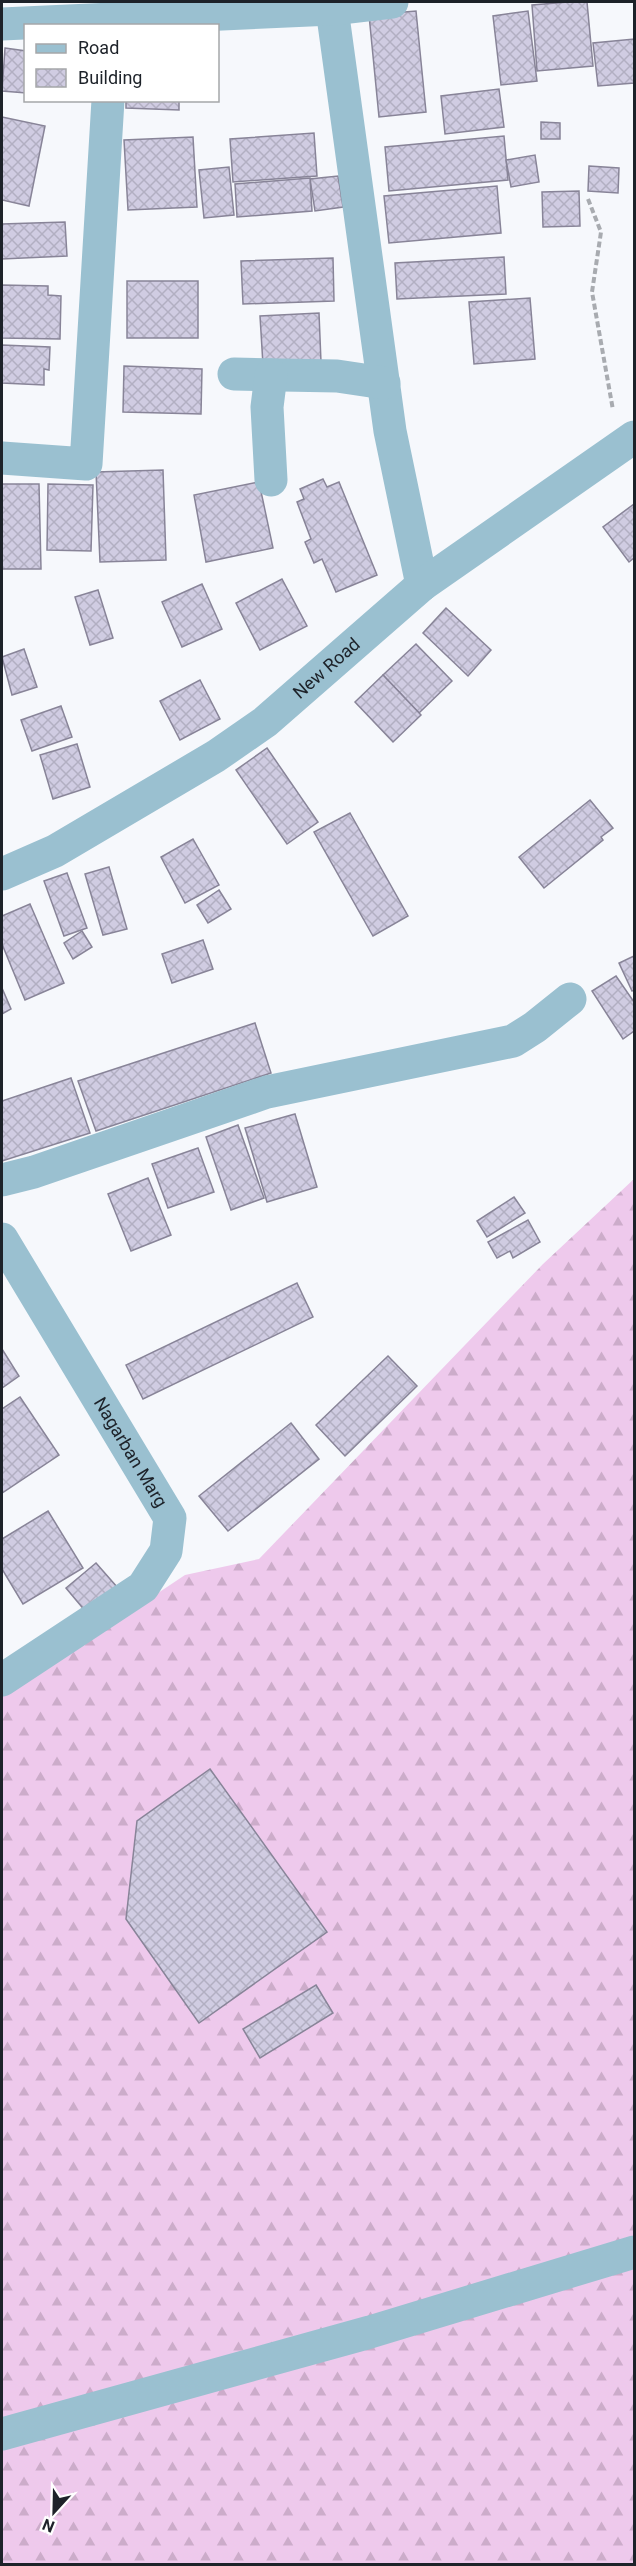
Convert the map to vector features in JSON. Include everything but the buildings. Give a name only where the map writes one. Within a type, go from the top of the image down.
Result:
[{"type":"street","points":[[2,24],[113,21],[332,9],[392,2]]},
{"type":"street","points":[[332,9],[390,431],[422,585]]},
{"type":"street","points":[[2,458],[86,464],[108,102]]},
{"type":"street","points":[[234,374],[337,376],[384,382]]},
{"type":"street","points":[[270,375],[267,407],[271,480]]},
{"type":"street","name":"New Road","points":[[2,874],[55,851],[216,756],[265,723],[422,585],[628,442]]},
{"type":"street","points":[[2,1180],[34,1172],[267,1092],[513,1041],[570,999]]},
{"type":"street","name":"Nagarban Marg","points":[[2,1239],[170,1518],[166,1551],[143,1587],[2,1680]]},
{"type":"street","points":[[2,2434],[370,2332],[634,2252]]},
{"type":"path","points":[[588,199],[602,232],[592,292],[628,442]]},
{"type":"green space","points":[[634,1179],[634,2564],[2,2564],[2,1697],[185,1575],[259,1559],[543,1264]]}]
